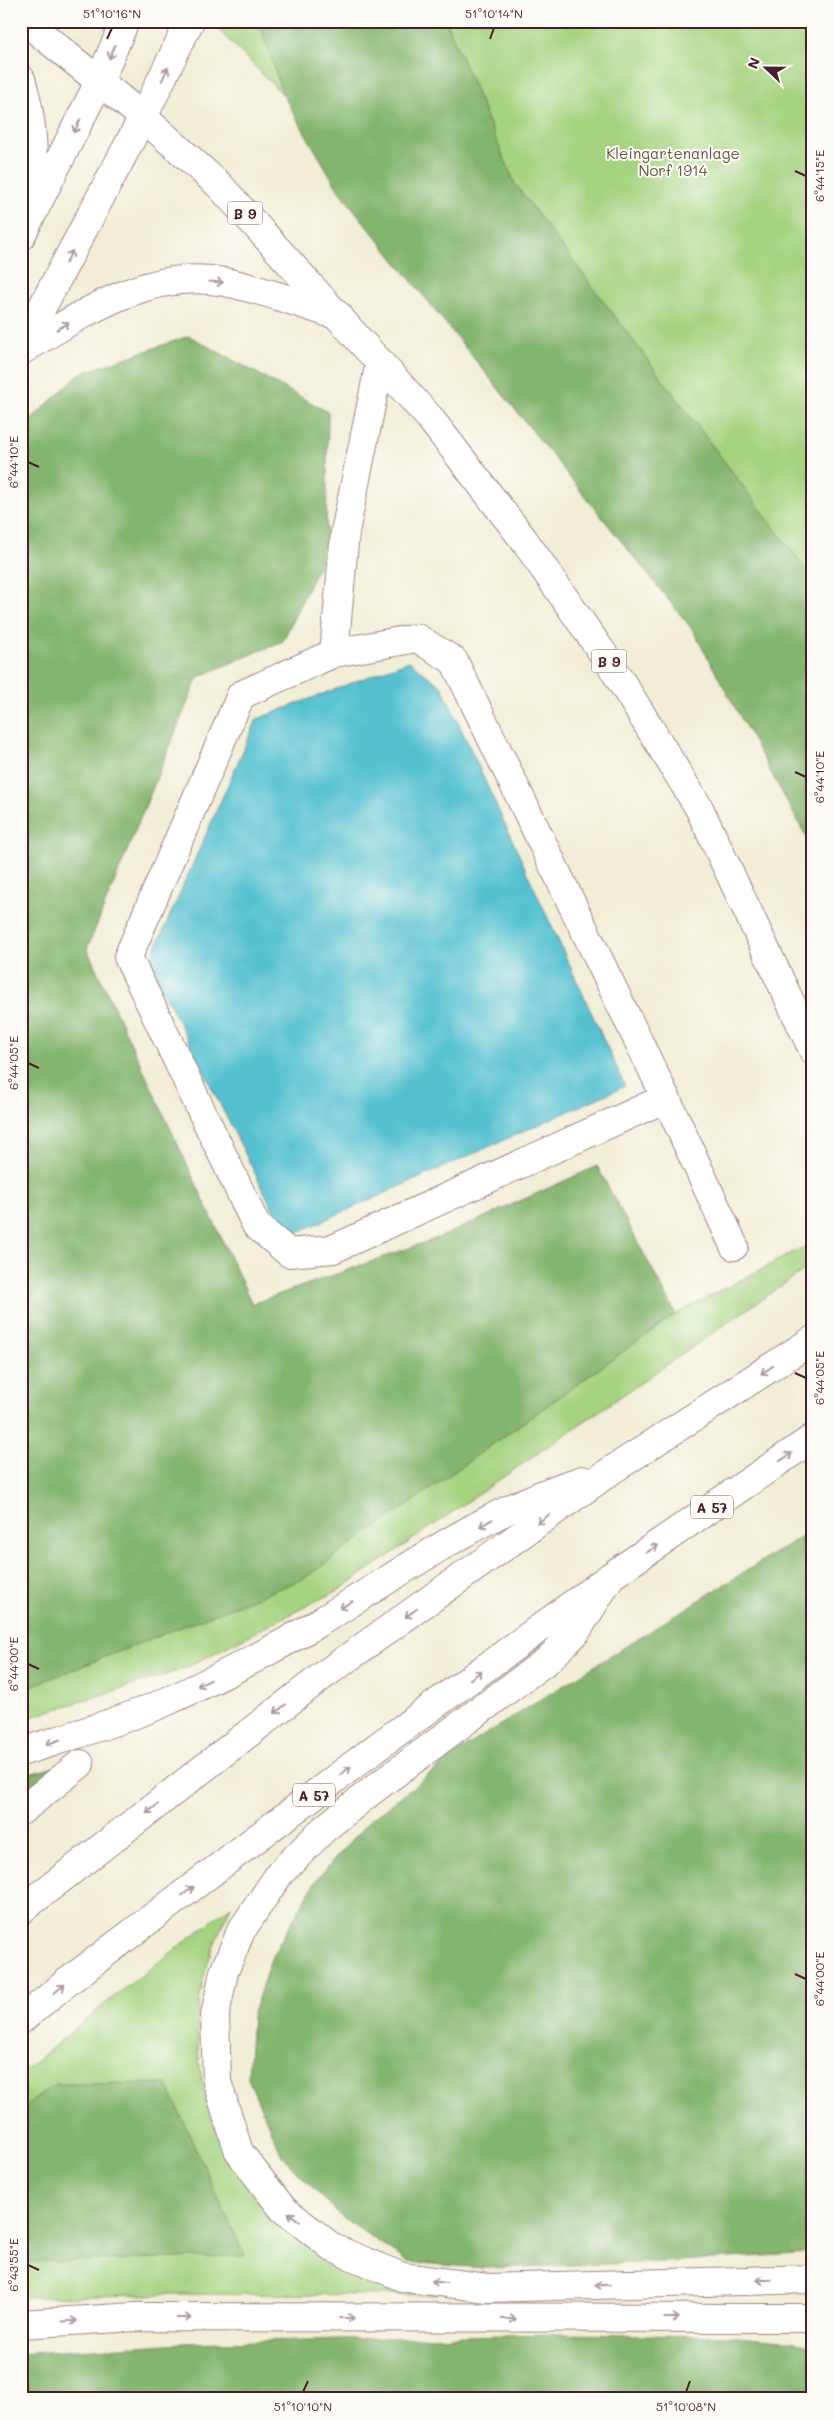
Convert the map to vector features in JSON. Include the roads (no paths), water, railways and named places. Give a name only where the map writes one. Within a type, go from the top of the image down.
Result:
[{"type":"main road","points":[[25,21],[99,82]]},
{"type":"main road","points":[[26,227],[99,82],[125,21]]},
{"type":"main road","points":[[21,346],[143,118],[190,21]]},
{"type":"main road","points":[[21,79],[29,108],[34,149],[26,227]]},
{"type":"main road","name":"B 9","points":[[99,82],[220,186],[429,417],[524,540],[611,665],[699,808],[813,1050]]},
{"type":"main road","points":[[21,352],[86,312],[115,297],[149,286],[180,282],[224,282],[339,316]]},
{"type":"main road","points":[[334,653],[345,532],[380,362]]},
{"type":"main road","points":[[666,1098],[333,1249],[289,1253],[256,1226],[128,957],[240,696],[334,653],[417,638],[454,661],[666,1098],[734,1246]]},
{"type":"main road","points":[[21,1910],[321,1677],[612,1470],[813,1340]]},
{"type":"main road","name":"A 57","points":[[21,2020],[377,1747],[612,1576],[813,1438]]},
{"type":"main road","points":[[21,1752],[160,1704],[213,1679],[312,1627],[417,1561],[509,1510],[560,1487],[612,1470]]},
{"type":"main road","points":[[612,1576],[576,1632],[549,1659],[370,1792],[324,1829],[280,1874],[241,1931],[224,1972],[215,2015],[217,2082],[239,2152],[283,2209],[333,2248],[402,2277],[487,2288],[812,2279]]},
{"type":"main road","points":[[21,1811],[80,1764]]},
{"type":"main road","points":[[21,2324],[136,2317],[813,2318]]},
{"type":"water","points":[[409,661],[442,687],[625,1086],[287,1237],[149,963],[257,719]]},
{"type":"park label","name":"Kleingartenanlage Norf 1914","points":[[673,162]]}]
